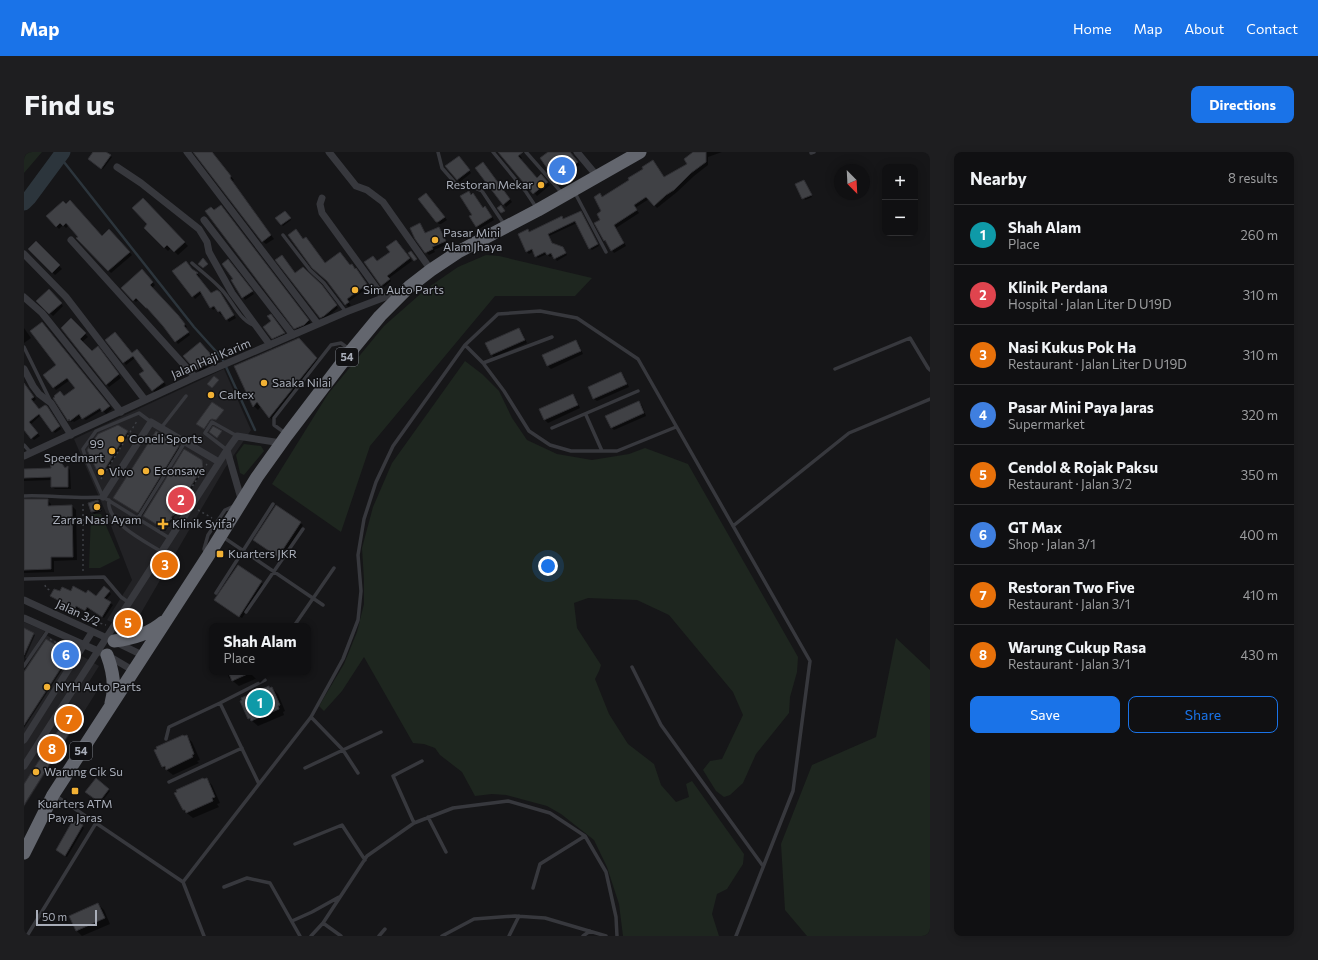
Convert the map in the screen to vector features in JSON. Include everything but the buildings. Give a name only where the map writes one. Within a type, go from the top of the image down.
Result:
[{"type":"highway","name":"54","points":[[24,853],[53,795],[144,656],[257,477],[351,351],[380,316],[410,287],[431,270],[458,252],[538,210],[639,152]]},
{"type":"highway","points":[[110,639],[138,636],[149,632],[169,617]]},
{"type":"highway","points":[[103,653],[112,671],[114,687],[109,708]]},
{"type":"street","points":[[187,152],[318,324]]},
{"type":"street","points":[[329,152],[356,186],[367,190],[383,202],[431,270]]},
{"type":"street","points":[[577,152],[597,176]]},
{"type":"street","points":[[117,167],[141,183],[199,229],[207,242],[209,252],[232,293],[270,345]]},
{"type":"street","points":[[322,198],[320,204],[322,213],[383,297]]},
{"type":"street","points":[[204,220],[293,335]]},
{"type":"street","points":[[71,240],[195,377]]},
{"type":"street","points":[[24,254],[66,297],[145,400]]},
{"type":"street","name":"Jalan Haji Karim","points":[[27,455],[215,368],[346,312],[410,287]]},
{"type":"street","points":[[24,297],[42,313],[121,412]]},
{"type":"street","points":[[24,369],[33,386],[39,394],[51,403],[71,435]]},
{"type":"street","points":[[106,498],[151,422],[219,462]]},
{"type":"street","points":[[24,766],[103,653],[110,639],[114,625],[237,436],[284,439]]},
{"type":"street","points":[[227,450],[242,503]]},
{"type":"street","name":"Jalan 3/2","points":[[24,600],[144,656]]},
{"type":"street","points":[[24,618],[103,653],[134,671]]},
{"type":"street","points":[[24,738],[92,632]]},
{"type":"lane","points":[[438,152],[442,168],[456,184],[463,187],[472,187],[482,191],[505,227]]},
{"type":"lane","points":[[493,152],[526,192],[538,210]]},
{"type":"lane","points":[[526,152],[568,193],[606,252]]},
{"type":"lane","points":[[283,235],[310,270],[324,283],[346,312]]},
{"type":"lane","points":[[192,263],[222,290],[246,322],[256,326]]},
{"type":"lane","points":[[183,882],[311,717],[343,659],[358,620],[361,591],[358,555],[364,519],[376,482],[393,446],[465,345],[498,314],[540,311],[577,318],[638,359],[810,661],[793,791],[736,936]]},
{"type":"lane","points":[[484,363],[552,337]]},
{"type":"lane","points":[[836,369],[910,338],[930,370]]},
{"type":"lane","points":[[284,439],[274,425],[274,418],[331,345],[342,343],[351,351]]},
{"type":"lane","points":[[465,345],[484,363],[529,430],[550,445],[570,451],[617,451],[676,427]]},
{"type":"lane","points":[[24,347],[51,403]]},
{"type":"lane","points":[[552,428],[586,415],[638,391]]},
{"type":"lane","points":[[161,428],[186,396]]},
{"type":"lane","points":[[733,526],[849,433],[930,399]]},
{"type":"lane","points":[[151,422],[139,413],[96,431],[83,449],[98,485],[106,498],[112,515],[125,528],[162,552]]},
{"type":"lane","points":[[586,415],[602,451]]},
{"type":"lane","points":[[227,450],[205,433],[212,422],[237,436]]},
{"type":"lane","points":[[138,518],[185,442]]},
{"type":"lane","points":[[24,445],[27,455]]},
{"type":"lane","points":[[24,496],[49,495],[106,498],[170,539]]},
{"type":"lane","points":[[208,556],[204,549],[208,535],[225,510],[242,503]]},
{"type":"lane","points":[[216,594],[273,504]]},
{"type":"lane","points":[[246,612],[303,529]]},
{"type":"lane","points":[[221,535],[323,605]]},
{"type":"lane","points":[[296,623],[334,568]]},
{"type":"lane","points":[[24,579],[104,577],[121,597],[129,603]]},
{"type":"lane","points":[[24,666],[49,629]]},
{"type":"lane","points":[[632,667],[661,725],[763,866]]},
{"type":"lane","points":[[166,739],[169,727],[265,680]]},
{"type":"lane","points":[[220,703],[259,784]]},
{"type":"lane","points":[[311,717],[343,750],[358,773]]},
{"type":"lane","points":[[305,768],[381,732]]},
{"type":"lane","points":[[169,782],[242,748]]},
{"type":"lane","points":[[414,822],[393,776],[422,761]]},
{"type":"lane","points":[[53,795],[183,882],[204,936]]},
{"type":"lane","points":[[311,936],[323,923],[368,856],[414,822],[453,808],[508,801],[550,813],[585,836],[606,872],[616,917],[617,936]]},
{"type":"lane","points":[[428,817],[446,852]]},
{"type":"lane","points":[[27,936],[96,823]]},
{"type":"lane","points":[[295,844],[342,825],[365,860]]},
{"type":"lane","points":[[533,888],[540,864],[585,836]]},
{"type":"lane","points":[[224,887],[247,878],[270,883],[300,936]]},
{"type":"lane","points":[[292,921],[340,897]]},
{"type":"lane","points":[[509,936],[519,916]]},
{"type":"lane","points":[[442,936],[474,919],[519,916],[544,918],[606,936]]},
{"type":"lane","points":[[323,923],[341,936]]},
{"type":"lane","points":[[379,936],[385,929]]},
{"type":"lane","points":[[583,936],[590,931]]},
{"type":"path","points":[[98,485],[141,414]]},
{"type":"path","points":[[162,534],[211,457]]},
{"type":"path","points":[[83,497],[83,578]]},
{"type":"path","points":[[191,505],[217,522]]},
{"type":"path","points":[[42,579],[46,588],[51,591]]},
{"type":"path","points":[[83,618],[103,625],[114,625]]},
{"type":"path","points":[[48,638],[73,653]]},
{"type":"shaded area","points":[[24,152],[42,152],[24,173]]},
{"type":"shaded area","points":[[486,255],[499,256],[592,278],[575,296],[495,296],[370,446],[341,532],[272,484],[328,394],[384,326],[426,289],[458,267]]},
{"type":"shaded area","points":[[465,361],[482,374],[499,391],[512,418],[527,440],[557,454],[592,460],[629,454],[645,448],[688,464],[798,657],[797,672],[790,697],[789,713],[756,754],[743,783],[730,795],[724,797],[716,791],[703,770],[710,761],[722,759],[743,715],[733,692],[669,615],[637,600],[588,598],[574,603],[577,628],[601,665],[595,679],[609,714],[628,744],[654,764],[661,785],[676,802],[689,797],[686,784],[692,781],[744,854],[743,864],[727,889],[717,894],[712,914],[719,936],[623,936],[619,904],[607,867],[594,840],[561,814],[547,806],[506,795],[492,794],[475,796],[462,772],[440,755],[435,748],[424,744],[413,743],[364,657],[342,691],[324,711],[319,706],[344,664],[357,632],[364,604],[362,548],[373,507],[392,463]]},
{"type":"shaded area","points":[[224,369],[251,430],[225,468],[134,625],[121,627],[107,620],[132,580],[106,513],[74,439]]},
{"type":"shaded area","points":[[244,444],[261,446],[264,451],[244,475],[240,473],[236,455]]},
{"type":"shaded area","points":[[91,514],[101,514],[120,558],[100,568],[89,568]]},
{"type":"shaded area","points":[[24,622],[45,631],[27,659],[24,657]]},
{"type":"shaded area","points":[[46,635],[99,666],[87,685],[97,691],[24,807],[24,671]]},
{"type":"shaded area","points":[[896,638],[930,670],[930,936],[807,936],[785,910],[781,844],[812,765],[876,737]]},
{"type":"waterway","points":[[24,203],[63,152]]},
{"type":"waterway","points":[[60,157],[194,327],[222,358],[255,430]]},
{"type":"place","name":"Pasar Mini Paya Jaras","points":[[562,170]]},
{"type":"place","name":"Restoran Mekar","points":[[541,185]]},
{"type":"place","name":"Pasar Mini Alam Jhaya","points":[[435,240]]},
{"type":"place","name":"Sim Auto Parts","points":[[355,290]]},
{"type":"place","name":"Saaka Nilai","points":[[264,383]]},
{"type":"place","name":"Caltex","points":[[211,395]]},
{"type":"place","name":"Coneli Sports","points":[[121,439]]},
{"type":"place","name":"99 Speedmart","points":[[112,451]]},
{"type":"place","name":"Econsave","points":[[146,471]]},
{"type":"place","name":"Vivo","points":[[101,472]]},
{"type":"place","name":"Klinik Perdana","points":[[181,500]]},
{"type":"place","name":"Zarra Nasi Ayam","points":[[97,507]]},
{"type":"place","name":"Klinik Syifa’","points":[[163,524]]},
{"type":"place","name":"Kuarters JKR","points":[[220,554]]},
{"type":"place","name":"Nasi Kukus Pok Ha","points":[[165,565]]},
{"type":"place","name":"Cendol & Rojak Paksu","points":[[128,623]]},
{"type":"place","name":"GT Max","points":[[66,655]]},
{"type":"place","name":"NYH Auto Parts","points":[[47,687]]},
{"type":"place","name":"Shah Alam","points":[[260,703]]},
{"type":"place","name":"Restoran Two Five","points":[[69,719]]},
{"type":"place","name":"Warung Cukup Rasa","points":[[52,749]]},
{"type":"place","name":"Warung Cik Su","points":[[36,772]]},
{"type":"place","name":"Kuarters ATM Paya Jaras","points":[[75,791]]}]
